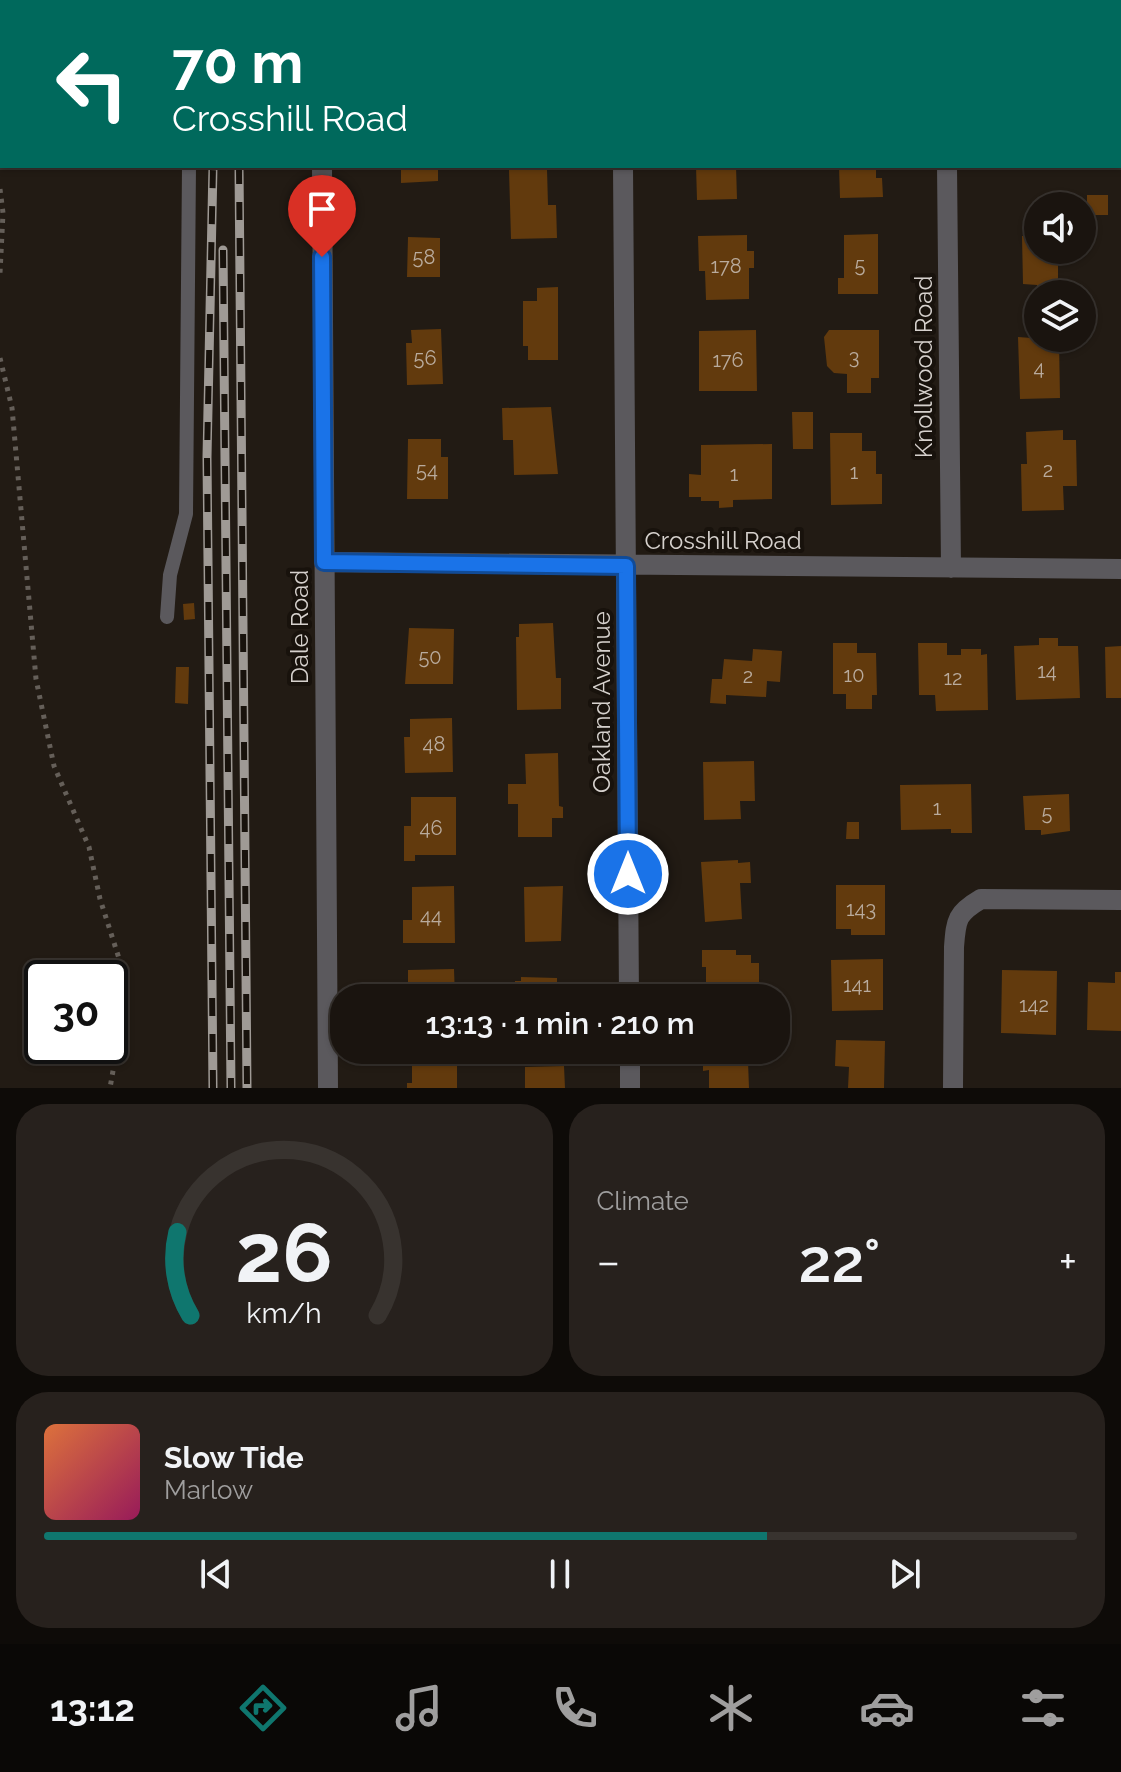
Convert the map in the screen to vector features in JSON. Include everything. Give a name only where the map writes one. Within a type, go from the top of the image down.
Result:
[{"type":"street","name":"Dale Road","points":[[322,168],[328,1088]]},
{"type":"street","name":"Oakland Avenue","points":[[623,168],[629,984]]},
{"type":"street","name":"Knollwood Road","points":[[947,168],[951,568]]},
{"type":"street","name":"Crosshill Road","points":[[324,562],[1121,569]]},
{"type":"street","points":[[953,1088],[954,947],[956,925],[965,908],[981,899],[1121,900]]},
{"type":"street","points":[[630,1064],[630,1088]]},
{"type":"lane","points":[[167,617],[170,575],[186,514],[189,168]]},
{"type":"path","points":[[0,189],[3,213],[0,273]]},
{"type":"path","points":[[0,358],[12,408],[24,517],[31,653],[54,766],[89,847],[100,899],[124,974],[121,1025],[110,1088]]},
{"type":"building","points":[[401,168],[438,168],[438,181],[401,183]]},
{"type":"building","points":[[696,168],[736,168],[737,199],[697,200]]},
{"type":"building","points":[[839,168],[876,168],[876,178],[882,178],[883,197],[840,198]]},
{"type":"building","points":[[547,169],[548,205],[556,205],[557,238],[511,239],[509,170]]},
{"type":"building","points":[[1096,195],[1108,195],[1108,215],[1096,215]]},
{"type":"building","points":[[878,234],[878,294],[838,294],[838,278],[844,278],[844,235]]},
{"type":"building","points":[[747,235],[747,251],[754,251],[754,268],[749,268],[749,299],[706,300],[705,271],[699,271],[698,236]]},
{"type":"building","points":[[1024,236],[1024,264],[1058,264],[1058,280],[1024,280],[1023,284]]},
{"type":"building","points":[[408,237],[440,238],[440,277],[407,277]]},
{"type":"building","points":[[558,287],[558,360],[528,360],[528,346],[523,346],[523,301],[537,301],[537,288]]},
{"type":"building","points":[[441,329],[443,384],[407,385],[406,343],[412,343],[411,330]]},
{"type":"building","points":[[756,330],[757,391],[699,391],[699,331]]},
{"type":"building","points":[[829,330],[879,330],[879,378],[871,378],[871,393],[847,393],[847,374],[834,373],[827,366],[824,337]]},
{"type":"building","points":[[1018,337],[1024,337],[1024,352],[1059,352],[1060,398],[1020,399]]},
{"type":"building","points":[[551,407],[558,474],[514,475],[513,440],[503,440],[502,408]]},
{"type":"building","points":[[792,412],[813,412],[813,449],[793,449]]},
{"type":"building","points":[[1063,430],[1063,440],[1076,440],[1077,486],[1063,486],[1064,510],[1022,511],[1021,464],[1027,464],[1026,432]]},
{"type":"building","points":[[830,433],[862,433],[862,451],[876,451],[876,474],[882,474],[882,504],[831,505]]},
{"type":"building","points":[[408,439],[441,439],[441,457],[448,457],[448,499],[407,499]]},
{"type":"building","points":[[772,444],[772,499],[733,500],[733,507],[719,508],[719,501],[689,497],[689,474],[701,475],[701,445]]},
{"type":"building","points":[[194,603],[195,619],[184,620],[183,604]]},
{"type":"building","points":[[553,623],[556,678],[561,678],[561,709],[517,710],[516,637],[519,637],[519,624]]},
{"type":"building","points":[[409,628],[454,629],[453,684],[405,684]]},
{"type":"building","points":[[1039,638],[1058,638],[1058,646],[1078,646],[1080,698],[1016,700],[1014,646],[1039,645]]},
{"type":"building","points":[[833,643],[857,643],[857,653],[876,653],[877,695],[872,695],[872,709],[846,709],[846,694],[833,694]]},
{"type":"building","points":[[918,643],[947,643],[947,655],[961,655],[961,649],[981,649],[981,655],[987,654],[988,710],[936,711],[935,695],[919,695]]},
{"type":"building","points":[[1121,646],[1121,698],[1106,698],[1105,647]]},
{"type":"building","points":[[753,649],[782,651],[780,682],[767,681],[766,697],[726,695],[726,704],[710,703],[712,679],[722,679],[724,659],[752,661]]},
{"type":"building","points":[[176,667],[189,667],[188,704],[175,703]]},
{"type":"building","points":[[452,718],[453,772],[405,773],[404,737],[410,737],[410,719]]},
{"type":"building","points":[[558,753],[559,806],[563,807],[563,818],[552,818],[552,837],[518,837],[518,804],[508,804],[508,784],[526,784],[525,754]]},
{"type":"building","points":[[754,761],[755,801],[740,801],[741,819],[704,820],[703,762]]},
{"type":"building","points":[[971,784],[972,833],[951,833],[951,829],[901,830],[900,785]]},
{"type":"building","points":[[1069,794],[1070,831],[1041,835],[1041,830],[1025,830],[1023,796]]},
{"type":"building","points":[[411,797],[456,797],[456,855],[415,855],[415,861],[404,861],[404,826],[411,826]]},
{"type":"building","points":[[847,822],[859,822],[859,839],[846,839]]},
{"type":"building","points":[[738,860],[738,863],[750,862],[751,883],[740,883],[742,919],[705,922],[701,862]]},
{"type":"building","points":[[836,885],[885,885],[885,935],[851,935],[851,929],[836,929]]},
{"type":"building","points":[[454,886],[455,943],[403,943],[403,920],[412,920],[412,887]]},
{"type":"building","points":[[563,886],[561,941],[525,942],[524,887]]},
{"type":"building","points":[[702,950],[736,950],[736,955],[751,955],[751,963],[759,963],[759,982],[706,984],[706,967],[702,967]]},
{"type":"building","points":[[883,959],[883,1010],[832,1011],[831,960]]},
{"type":"building","points":[[454,969],[455,984],[408,984],[408,970]]},
{"type":"building","points":[[1002,970],[1057,971],[1056,1035],[1001,1033]]},
{"type":"building","points":[[1115,972],[1121,972],[1121,1031],[1087,1030],[1088,982],[1115,983]]},
{"type":"building","points":[[521,977],[557,978],[557,984],[515,984],[515,981],[521,981]]},
{"type":"building","points":[[836,1040],[885,1041],[884,1088],[848,1088],[849,1067],[835,1066]]},
{"type":"building","points":[[412,1064],[457,1064],[457,1088],[407,1088],[407,1083],[412,1083]]},
{"type":"building","points":[[703,1064],[748,1064],[749,1088],[709,1088],[709,1070],[703,1071]]},
{"type":"building","points":[[564,1066],[565,1088],[525,1088],[525,1067]]},
{"type":"railway","points":[[213,168],[207,457],[213,1088]]},
{"type":"railway","points":[[239,168],[247,1088]]},
{"type":"railway","points":[[223,250],[231,1088]]},
{"type":"route","points":[[322,257],[324,562],[626,566],[628,874]]}]
